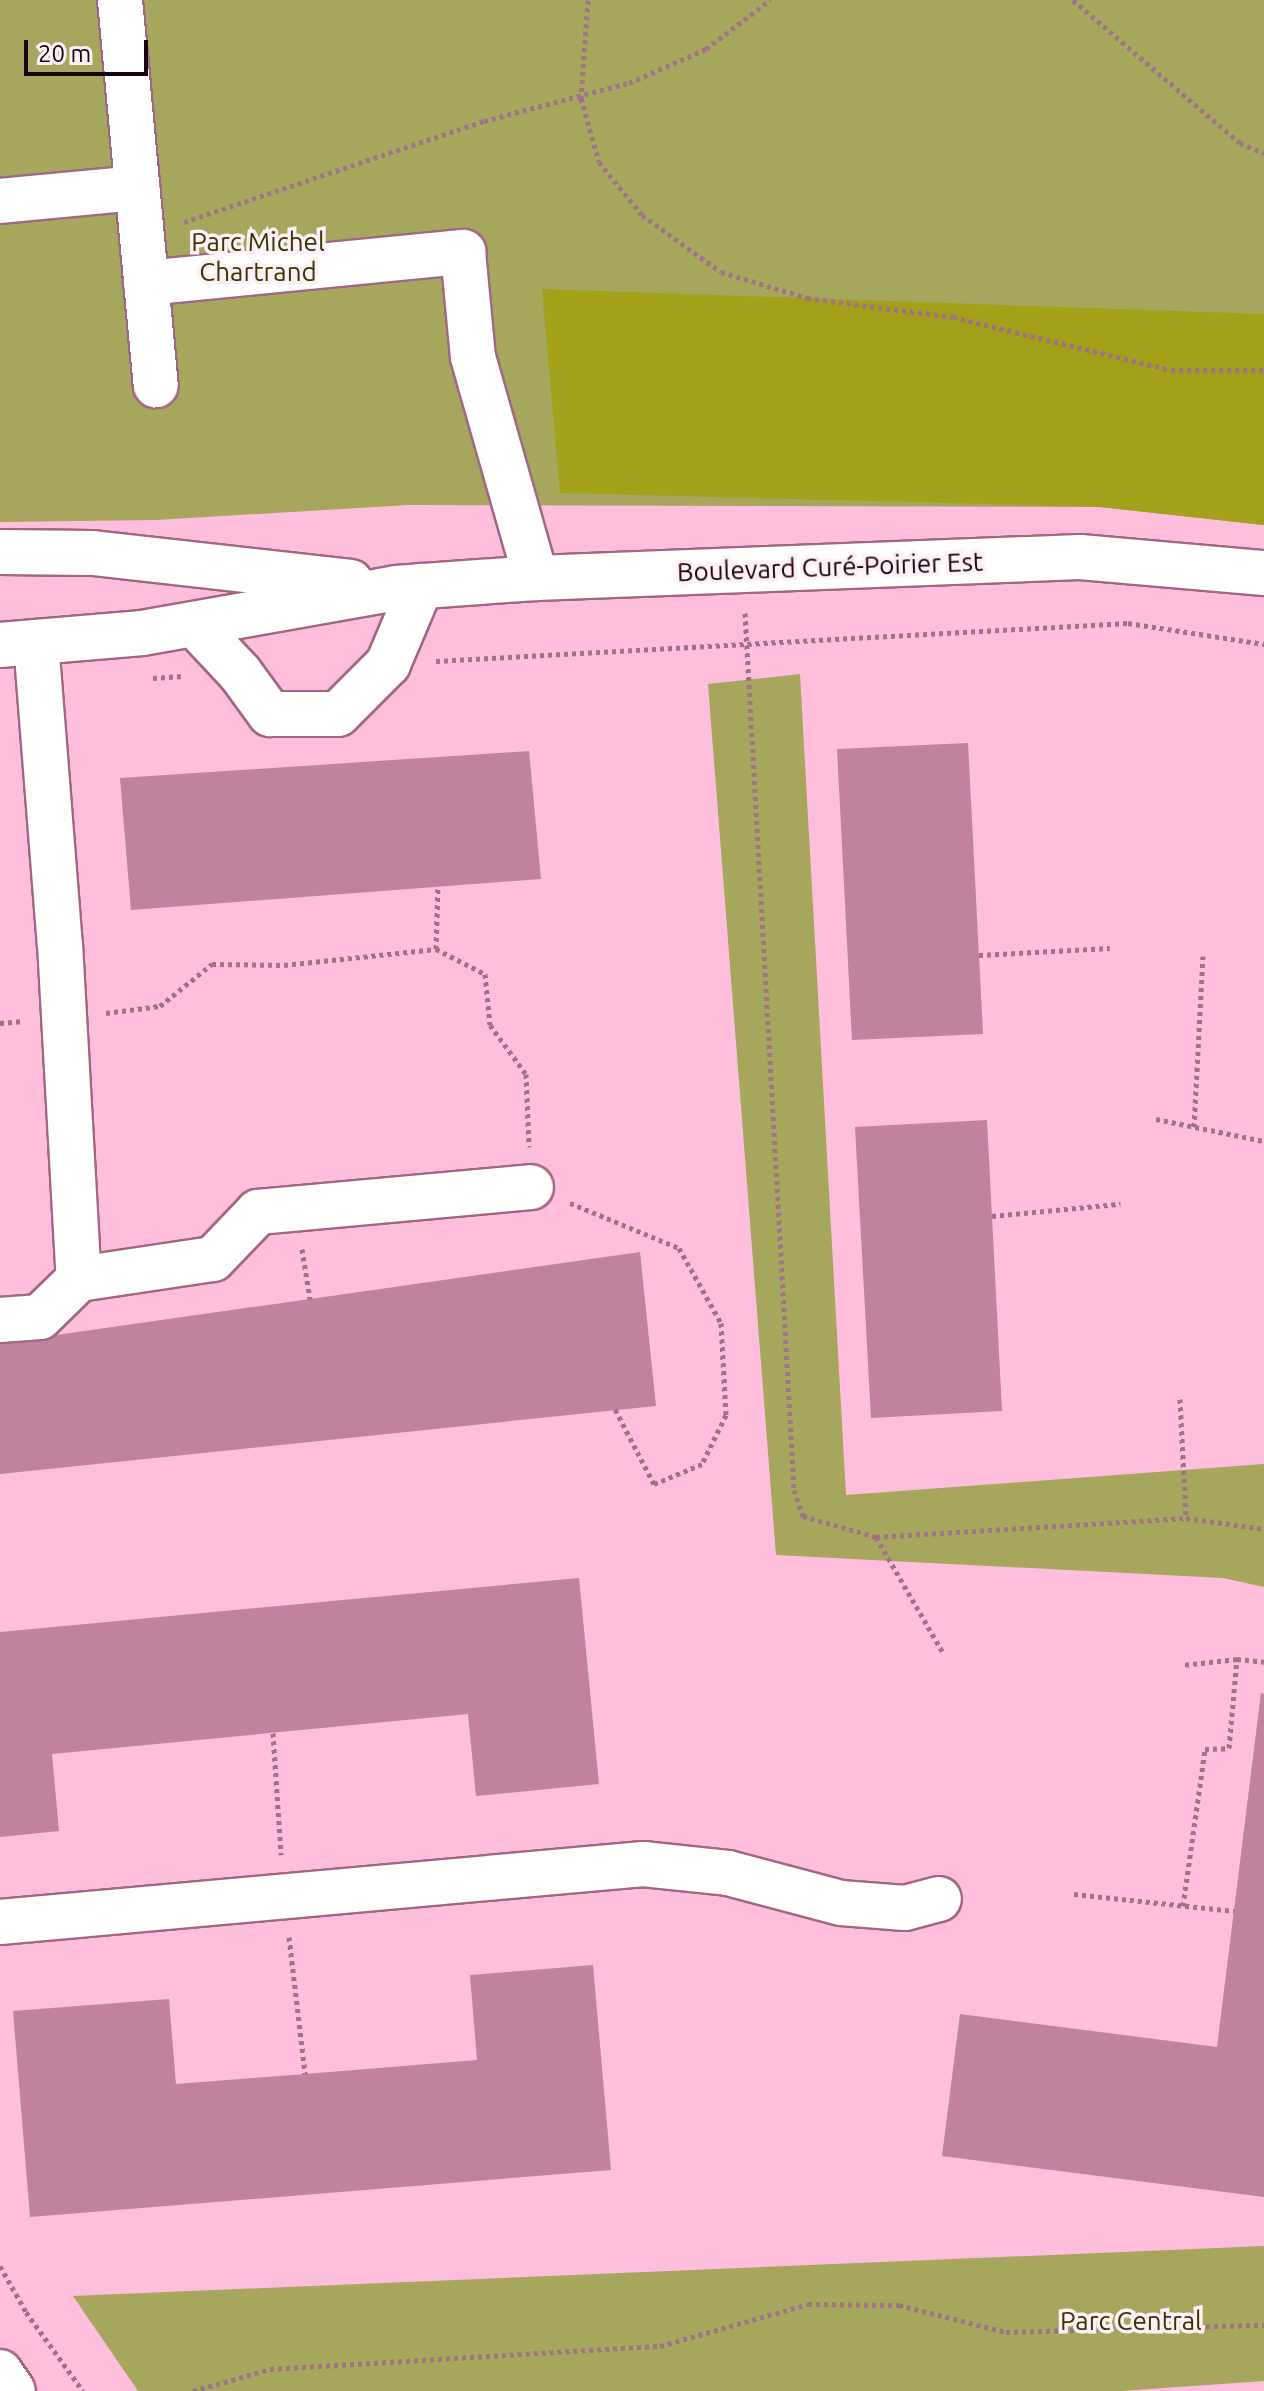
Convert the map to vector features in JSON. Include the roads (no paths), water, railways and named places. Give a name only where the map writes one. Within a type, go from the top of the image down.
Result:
[{"type":"main road","points":[[120,0],[156,385]]},
{"type":"main road","points":[[0,201],[137,188]]},
{"type":"main road","points":[[146,283],[463,252],[473,357],[536,578]]},
{"type":"main road","name":"Boulevard Curé-Poirier Est","points":[[0,552],[93,553],[408,587]]},
{"type":"main road","name":"Boulevard Curé-Poirier Est","points":[[18,644],[142,633],[408,587],[536,578],[1080,557],[1264,573]]},
{"type":"main road","points":[[194,624],[240,673],[270,714],[338,714],[388,664],[408,587]]},
{"type":"main road","points":[[18,644],[64,1018],[79,1279]]},
{"type":"main road","points":[[0,1320],[40,1317],[79,1279],[213,1259],[258,1212],[531,1187]]},
{"type":"main road","points":[[0,1922],[643,1864],[728,1873],[841,1903],[905,1908],[939,1899]]},
{"type":"main road","points":[[0,2372],[13,2391]]},
{"type":"park label","name":"Parc Michel Chartrand","points":[[258,257]]},
{"type":"park label","name":"Parc Central","points":[[1131,2321]]}]
